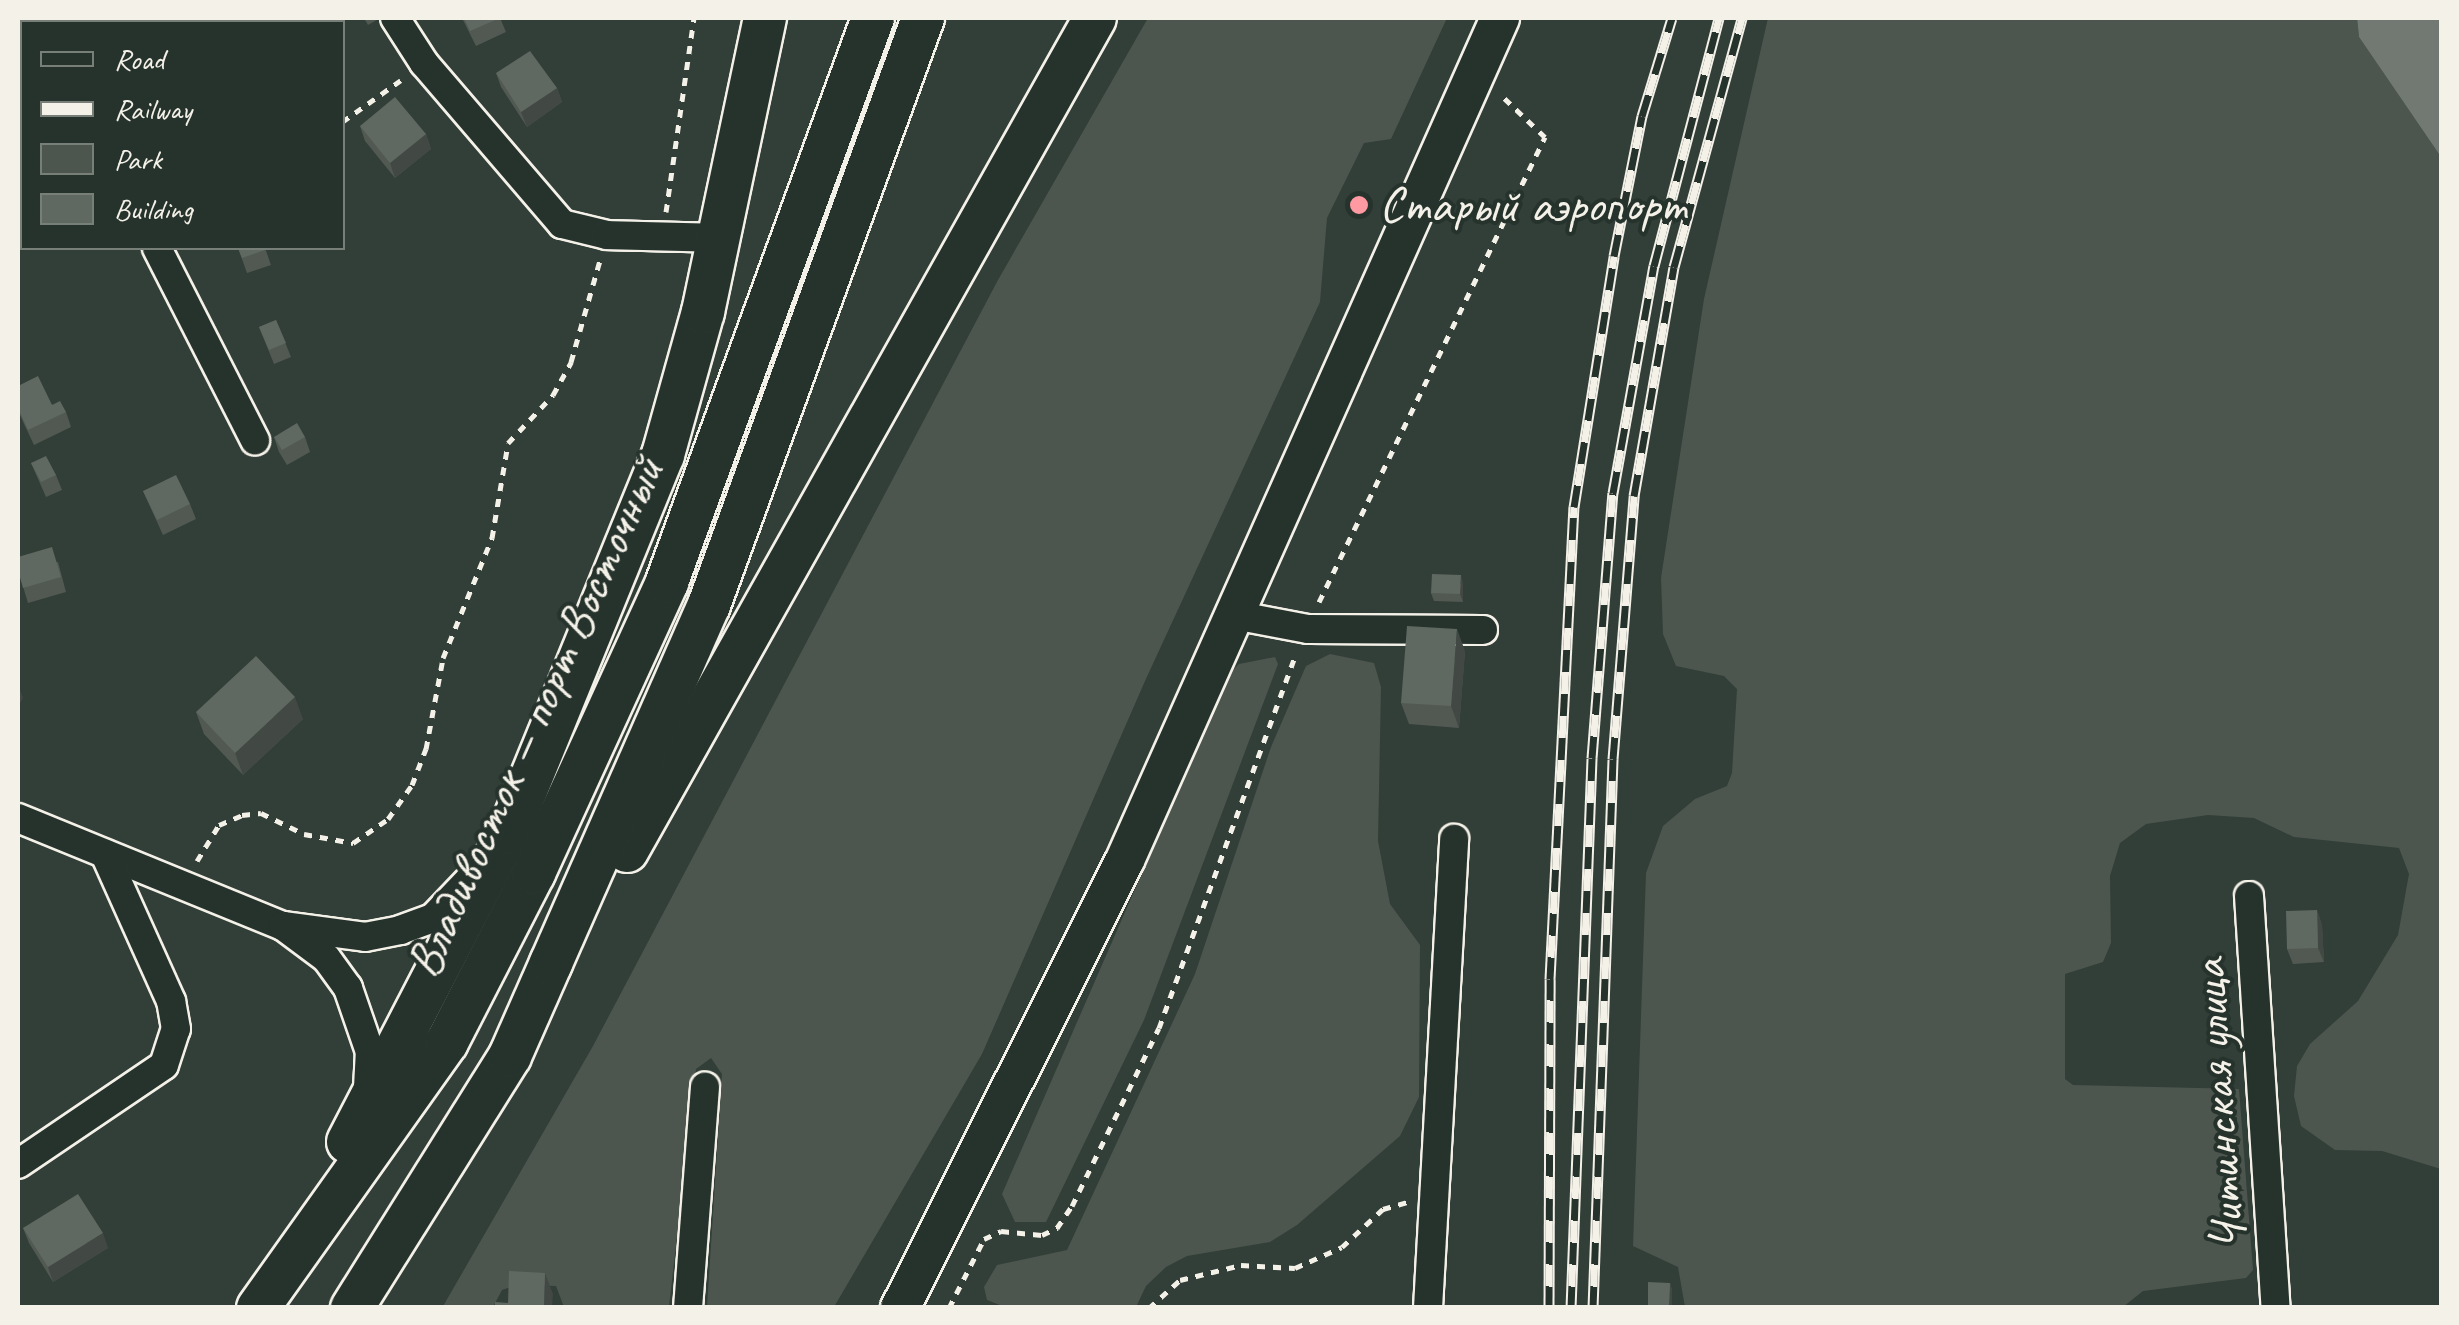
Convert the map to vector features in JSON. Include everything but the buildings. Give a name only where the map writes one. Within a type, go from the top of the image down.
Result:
[{"type":"highway","points":[[266,1296],[509,832],[662,455],[719,238],[765,18]]},
{"type":"highway","name":"Владивосток — порт Восточный","points":[[266,1296],[447,1042],[534,873],[667,582],[873,18]]},
{"type":"highway","points":[[510,1056],[709,605],[922,18]]},
{"type":"highway","points":[[352,1308],[510,1056],[1095,18]]},
{"type":"main road","points":[[900,1308],[1125,860],[1500,18]]},
{"type":"street","points":[[395,18],[424,63],[562,224],[607,235],[719,238]]},
{"type":"street","points":[[157,250],[255,440]]},
{"type":"street","points":[[1234,616],[1308,629],[1483,630]]},
{"type":"street","points":[[18,818],[283,926],[326,958],[348,988],[370,1052],[368,1104]]},
{"type":"street","points":[[283,926],[366,936],[433,918],[509,832]]},
{"type":"street","points":[[1428,1308],[1454,839]]},
{"type":"street","points":[[18,1164],[164,1065],[176,1029],[171,1001],[105,854]]},
{"type":"street","name":"Читинская улица","points":[[2249,896],[2276,1308]]},
{"type":"street","points":[[688,1308],[705,1088]]},
{"type":"path","points":[[663,215],[694,18]]},
{"type":"path","points":[[345,120],[424,63]]},
{"type":"path","points":[[949,1308],[984,1239],[1001,1231],[1042,1234],[1057,1228],[1072,1206],[1159,1028],[1281,683],[1544,137],[1476,70]]},
{"type":"path","points":[[185,886],[210,835],[230,818],[261,813],[304,834],[353,843],[388,819],[412,785],[426,749],[443,658],[492,538],[508,443],[554,395],[571,362],[607,235]]},
{"type":"path","points":[[1149,1308],[1180,1280],[1241,1265],[1295,1268],[1342,1247],[1383,1209],[1435,1198]]},
{"type":"green space","points":[[1148,18],[1447,18],[1391,139],[1364,143],[1327,218],[1320,302],[1145,681],[982,1054],[834,1307],[707,1307],[722,1074],[711,1058],[696,1069],[669,1307],[564,1307],[556,1286],[516,1285],[502,1290],[493,1307],[442,1308],[593,1046],[998,280]]},
{"type":"green space","points":[[1768,18],[2357,18],[2359,37],[2441,157],[2441,1169],[2382,1151],[2335,1150],[2301,1126],[2294,1096],[2297,1066],[2310,1044],[2358,1001],[2398,935],[2409,874],[2399,848],[2294,837],[2254,818],[2208,815],[2146,824],[2120,843],[2110,876],[2111,943],[2103,962],[2065,974],[2065,1079],[2073,1085],[2239,1089],[2253,1270],[2246,1278],[2143,1291],[2123,1307],[1685,1307],[1678,1267],[1633,1246],[1646,873],[1663,826],[1695,799],[1727,786],[1732,773],[1737,689],[1724,676],[1676,666],[1663,634],[1661,578],[1704,299]]},
{"type":"green space","points":[[1330,654],[1374,663],[1381,687],[1378,841],[1390,904],[1420,945],[1419,1097],[1400,1136],[1297,1225],[1270,1242],[1187,1256],[1166,1267],[1146,1286],[1136,1307],[1005,1307],[987,1300],[984,1287],[997,1265],[1067,1250],[1195,974],[1271,747],[1306,666]]},
{"type":"green space","points":[[1275,657],[1278,664],[1144,1020],[1046,1222],[1015,1222],[1002,1194],[1229,674],[1239,664]]},
{"type":"shaded area","points":[[2357,18],[2441,18],[2441,157],[2359,37]]},
{"type":"railway","points":[[1549,1308],[1550,979],[1574,507],[1614,256],[1642,116],[1672,18]]},
{"type":"railway","points":[[1571,1308],[1592,758],[1613,493],[1654,266],[1719,18]]},
{"type":"railway","points":[[1593,1308],[1613,759],[1634,496],[1674,267],[1742,18]]},
{"type":"place","name":"Старый аэропорт","points":[[1359,205]]}]
